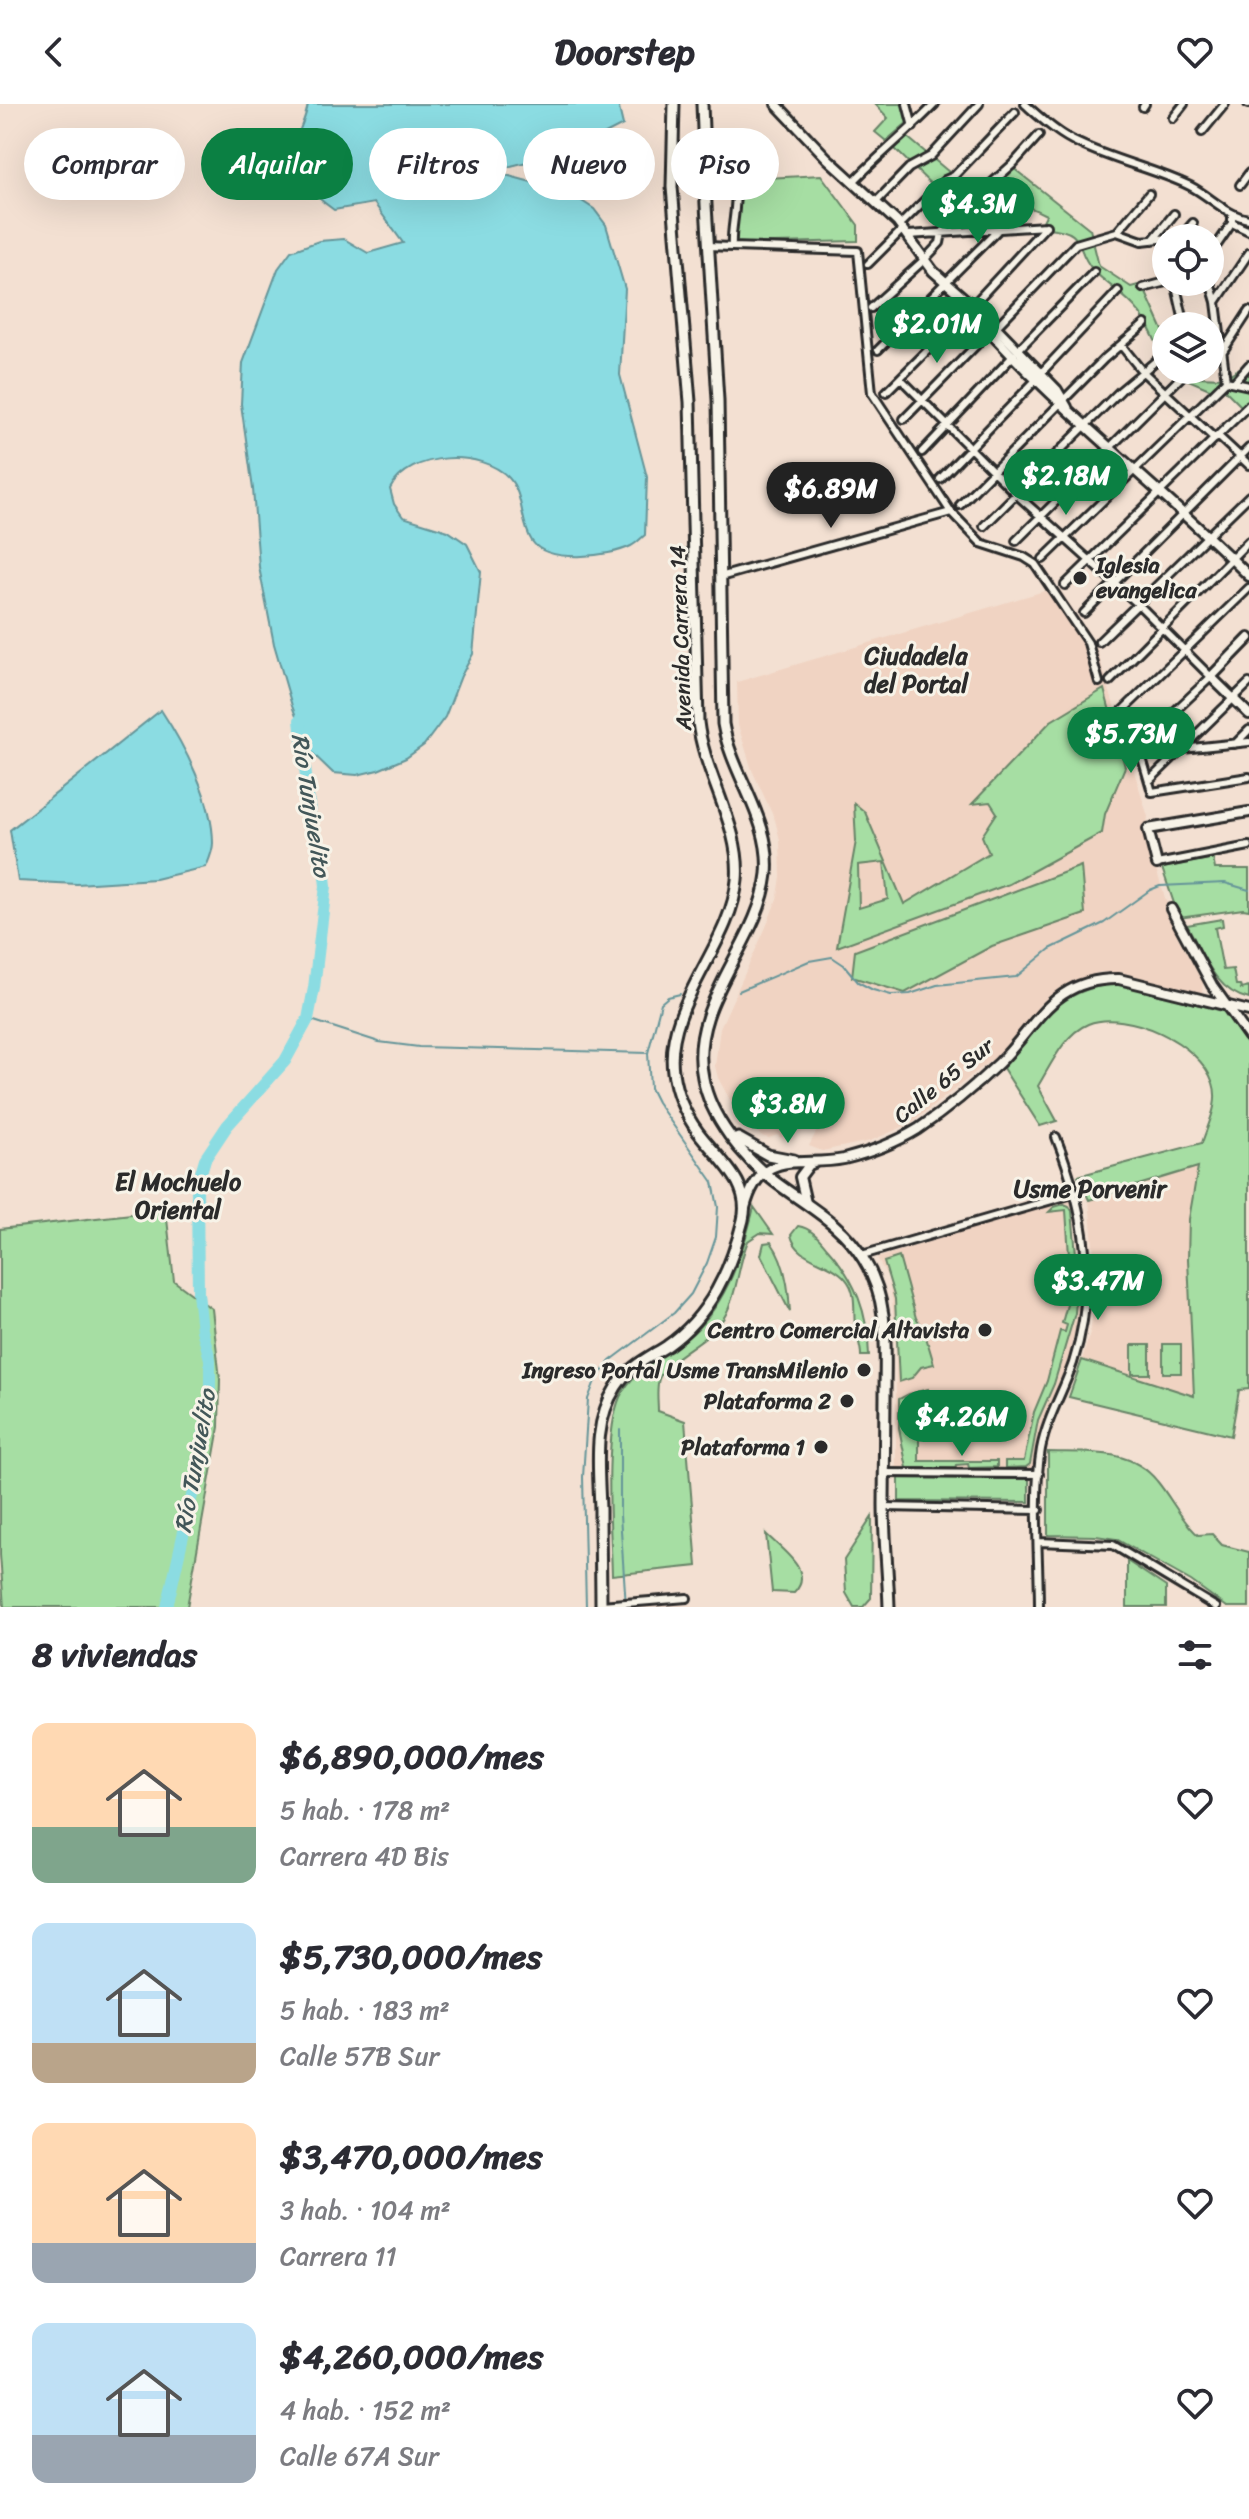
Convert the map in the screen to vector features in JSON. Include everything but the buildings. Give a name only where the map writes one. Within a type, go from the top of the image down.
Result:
[{"type":"main road","name":"Avenida Carrera 14","points":[[674,104],[672,187],[690,402],[698,722],[705,759],[734,842],[737,878],[725,923],[677,1026],[672,1065],[683,1108],[697,1131],[740,1185],[744,1213]]},
{"type":"main road","name":"Avenida Carrera 14","points":[[702,104],[703,128]]},
{"type":"main road","name":"Avenida Carrera 14","points":[[706,200],[719,428],[719,578],[725,736],[763,830],[767,863],[759,907],[709,1013],[701,1045],[704,1085],[729,1132],[765,1174],[836,1225],[862,1255],[877,1285],[883,1316],[884,1507],[889,1607]]},
{"type":"main road","points":[[729,1132],[763,1153],[794,1160]]},
{"type":"main road","points":[[601,1606],[598,1444],[605,1410],[622,1378],[642,1360],[680,1335],[701,1315],[727,1271],[744,1213]]},
{"type":"street","points":[[776,104],[798,130],[904,230],[945,282],[1109,449],[1159,491],[1249,576]]},
{"type":"street","points":[[907,104],[913,127]]},
{"type":"street","points":[[853,182],[935,104]]},
{"type":"street","points":[[876,202],[909,168],[931,156],[979,104]]},
{"type":"street","points":[[1025,104],[1080,145],[1181,182],[1211,197],[1232,214],[1249,219]]},
{"type":"street","points":[[1173,118],[1184,104]]},
{"type":"street","points":[[1202,132],[1225,104]]},
{"type":"street","points":[[868,264],[904,230],[945,180],[954,176],[1015,112]]},
{"type":"street","points":[[871,308],[925,259],[962,210],[1013,164],[1039,135]]},
{"type":"street","points":[[1240,185],[1249,173]]},
{"type":"street","points":[[904,419],[1076,244],[1117,232],[1149,194]]},
{"type":"street","points":[[732,247],[735,200]]},
{"type":"street","points":[[1166,224],[1174,214]]},
{"type":"street","points":[[1224,235],[1232,223],[1232,214]]},
{"type":"street","points":[[1232,223],[1249,231]]},
{"type":"street","points":[[886,392],[1046,226],[942,233],[904,230]]},
{"type":"street","points":[[878,350],[999,229]]},
{"type":"street","points":[[1117,232],[1133,239],[1152,240]]},
{"type":"street","points":[[708,246],[858,251],[872,393],[951,512],[981,543],[1024,557],[1035,564],[1088,643],[1099,682]]},
{"type":"street","points":[[1216,302],[1249,253]]},
{"type":"street","points":[[922,452],[1094,272]]},
{"type":"street","points":[[1143,288],[1152,286]]},
{"type":"street","points":[[940,479],[1118,291]]},
{"type":"street","points":[[1214,296],[1217,312]]},
{"type":"street","points":[[1224,346],[1249,311]]},
{"type":"street","points":[[960,505],[1145,324]]},
{"type":"street","points":[[1121,345],[1142,371],[1191,417],[1249,465]]},
{"type":"street","points":[[984,526],[1152,363]]},
{"type":"street","points":[[1234,382],[1249,365]]},
{"type":"street","points":[[1224,369],[1226,381]]},
{"type":"street","points":[[900,378],[1016,494],[1138,604],[1249,714]]},
{"type":"street","points":[[1226,381],[1249,386]]},
{"type":"street","points":[[1043,559],[1226,381]]},
{"type":"street","points":[[1016,541],[1174,384]]},
{"type":"street","points":[[1065,585],[1249,405]]},
{"type":"street","points":[[1084,613],[1249,448]]},
{"type":"street","points":[[1099,642],[1249,496]]},
{"type":"street","points":[[719,578],[951,512]]},
{"type":"street","points":[[1110,681],[1249,541]]},
{"type":"street","points":[[1118,715],[1249,588]]},
{"type":"street","points":[[1249,638],[1139,747],[1152,792],[1249,777]]},
{"type":"street","points":[[1149,781],[1249,683]]},
{"type":"street","points":[[1235,744],[1249,730]]},
{"type":"street","points":[[1182,749],[1249,742]]},
{"type":"street","points":[[1249,812],[1148,829],[1157,864],[1249,846]]},
{"type":"street","points":[[1171,909],[1200,964],[1249,1037]]},
{"type":"street","name":"Calle 65 Sur","points":[[765,1174],[794,1160],[842,1159],[879,1147],[922,1125],[998,1064],[1054,999],[1076,987],[1099,980],[1119,979],[1249,1011]]},
{"type":"street","points":[[1039,1607],[1039,1474],[1046,1431],[1073,1363],[1086,1307],[1086,1250],[1076,1193],[1056,1137]]},
{"type":"street","points":[[806,1203],[800,1177],[809,1165],[824,1160]]},
{"type":"street","points":[[744,1213],[752,1189],[765,1174]]},
{"type":"street","points":[[862,1255],[1076,1193]]},
{"type":"street","points":[[885,1473],[1039,1474]]},
{"type":"street","points":[[884,1507],[1039,1510]]},
{"type":"street","points":[[1039,1542],[1113,1545],[1216,1607]]},
{"type":"street","points":[[601,1606],[687,1598]]},
{"type":"shaded area","points":[[1058,587],[1095,643],[1148,817],[1145,834],[1177,936],[1203,982],[1202,994],[1121,972],[1100,972],[1084,977],[1040,1004],[1005,1049],[912,1123],[870,1141],[822,1151],[809,1146],[821,1122],[805,1111],[796,1126],[781,1138],[777,1135],[769,1138],[761,1136],[735,1109],[715,1066],[720,1028],[766,927],[778,896],[781,877],[780,840],[775,820],[752,770],[738,725],[737,682]]},
{"type":"shaded area","points":[[1198,1167],[1189,1219],[1188,1259],[1194,1397],[1082,1360],[1091,1329],[1096,1277],[1089,1200]]},
{"type":"shaded area","name":"Centro Comercial Altavista","points":[[1072,1198],[1081,1290],[1079,1316],[1066,1366],[1040,1428],[1034,1472],[896,1470],[896,1344],[892,1299],[888,1278],[877,1258]]},
{"type":"green space","points":[[875,104],[903,104],[908,122],[886,141],[875,132],[888,118]]},
{"type":"green space","points":[[906,136],[980,198],[1012,167],[1090,229],[1099,266],[1131,287],[1142,284],[1155,312],[1152,312],[1152,334],[1143,317],[1128,300],[1093,270],[1074,237],[1047,228],[1043,221],[1046,215],[1014,204],[994,204],[960,213],[891,145]]},
{"type":"green space","points":[[821,175],[858,225],[858,241],[729,244],[730,200],[779,200],[779,177]]},
{"type":"green space","points":[[1249,362],[1249,414],[1220,385],[1214,391],[1198,384],[1224,384],[1224,378]]},
{"type":"green space","points":[[1104,689],[1125,767],[1105,814],[1102,833],[1009,884],[837,947],[856,841],[854,803],[865,812],[904,904],[989,853],[982,836],[997,813],[990,802],[972,804],[1051,721]],"holes":[[[884,862],[888,899],[859,908],[858,865]]]},
{"type":"green space","points":[[1213,858],[1215,869],[1249,869],[1249,910],[1179,918],[1162,868]]},
{"type":"green space","points":[[1081,866],[1085,914],[992,946],[905,993],[852,977],[855,951]]},
{"type":"green space","points":[[1222,919],[1223,926],[1215,928],[1223,970],[1233,969],[1236,985],[1240,985],[1241,989],[1249,987],[1249,999],[1237,995],[1218,979],[1187,925]]},
{"type":"green space","points":[[1113,984],[1226,1012],[1249,1042],[1249,1389],[1239,1390],[1231,1436],[1069,1397],[1082,1360],[1194,1396],[1188,1259],[1189,1219],[1198,1167],[1089,1200],[1078,1176],[1202,1143],[1215,1098],[1213,1083],[1205,1068],[1178,1043],[1160,1033],[1122,1021],[1088,1024],[1065,1042],[1038,1086],[1057,1121],[1040,1126],[1003,1068],[1038,1025],[1062,1003],[1076,994]]},
{"type":"green space","points":[[1064,1204],[1072,1211],[1078,1276],[1075,1313],[1054,1384],[1038,1420],[1030,1464],[1005,1468],[1005,1461],[1024,1461],[1034,1412],[1047,1381],[1060,1331],[1065,1332],[1067,1325],[1062,1323],[1068,1301],[1070,1271],[1066,1210],[1049,1212]]},
{"type":"green space","points":[[754,1207],[773,1234],[760,1233],[748,1241],[726,1314],[711,1333],[664,1370],[658,1383],[658,1411],[685,1421],[697,1566],[612,1575],[611,1435],[620,1397],[634,1377],[684,1341],[716,1306],[739,1258]]},
{"type":"green space","points":[[166,1210],[174,1281],[212,1309],[220,1379],[219,1427],[187,1607],[4,1607],[0,1555],[0,1229]]},
{"type":"green space","points":[[798,1226],[818,1237],[846,1272],[863,1311],[869,1356],[861,1356],[853,1294],[848,1282],[834,1269],[800,1251],[791,1235]]},
{"type":"green space","points":[[771,1242],[785,1276],[790,1312],[761,1255],[764,1243]]},
{"type":"green space","points":[[899,1257],[916,1318],[923,1327],[934,1364],[921,1367],[912,1378],[899,1382],[895,1299],[884,1262]]},
{"type":"green space","points":[[1163,1344],[1181,1344],[1181,1373],[1163,1373]]},
{"type":"green space","points":[[1132,1345],[1150,1345],[1150,1374],[1132,1374]]},
{"type":"green space","points":[[928,1389],[928,1401],[923,1401],[919,1410],[919,1461],[997,1461],[997,1467],[969,1468],[968,1464],[956,1465],[955,1468],[907,1468],[899,1428],[899,1399]]},
{"type":"green space","points":[[1048,1452],[1107,1454],[1134,1462],[1146,1470],[1198,1535],[1212,1534],[1222,1545],[1249,1552],[1249,1607],[1227,1607],[1191,1581],[1116,1539],[1048,1535]]},
{"type":"green space","points":[[899,1478],[1029,1479],[1029,1502],[899,1501]]},
{"type":"green space","points":[[872,1517],[871,1598],[863,1607],[854,1607],[846,1593],[844,1560]]},
{"type":"green space","points":[[766,1534],[799,1569],[800,1585],[794,1593],[772,1592]]},
{"type":"green space","points":[[1127,1561],[1166,1587],[1166,1607],[1127,1607]]},
{"type":"water","points":[[308,104],[618,104],[623,125],[617,128],[523,128],[523,163],[507,167],[507,128],[369,128],[369,200],[507,200],[507,175],[523,180],[523,200],[580,200],[594,209],[606,225],[625,289],[620,375],[647,477],[645,535],[621,550],[564,556],[540,548],[532,541],[514,485],[497,469],[482,462],[446,458],[413,467],[399,476],[390,489],[394,504],[403,517],[448,531],[467,544],[481,572],[473,654],[445,717],[424,745],[406,758],[357,775],[333,773],[309,750],[292,706],[274,644],[259,567],[253,489],[241,404],[243,363],[278,269],[291,251],[319,241],[344,239],[368,253],[403,243],[374,203],[334,210],[321,200],[353,200],[353,128],[301,128]]},
{"type":"water","points":[[161,710],[188,756],[203,791],[213,843],[206,867],[155,879],[77,884],[18,881],[10,830]]},
{"type":"waterway","name":"Río Tunjuelito","points":[[167,1607],[210,1401],[210,1359],[202,1330],[198,1293],[197,1186],[205,1159],[227,1126],[285,1061],[308,1019],[314,988],[326,886],[323,859],[311,823],[300,720]]},
{"type":"waterway","points":[[739,991],[809,961],[832,957],[844,965],[858,982],[891,995],[910,994],[937,985],[1016,977],[1050,949],[1104,923],[1160,886],[1225,883],[1249,890]]},
{"type":"waterway","points":[[308,1019],[379,1042],[419,1047],[648,1053],[661,1003],[668,997],[680,994]]},
{"type":"waterway","points":[[586,1607],[583,1477],[588,1399],[595,1381],[610,1361],[674,1313],[691,1294],[716,1237],[718,1207],[713,1182],[657,1102],[650,1088],[648,1053]]},
{"type":"waterway","points":[[620,1430],[620,1515],[626,1607]]},
{"type":"place","name":"Iglesia evangelica","points":[[1080,578]]},
{"type":"place","name":"Centro Comercial Altavista","points":[[985,1330]]},
{"type":"place","name":"Ingreso Portal Usme TransMilenio","points":[[864,1370]]},
{"type":"place","name":"Plataforma 2","points":[[847,1401]]},
{"type":"place","name":"Plataforma 1","points":[[821,1447]]},
{"type":"district","name":"Ciudadela del Portal","points":[[916,670]]},
{"type":"district","name":"Usme Porvenir","points":[[1090,1189]]},
{"type":"district","name":"El Mochuelo Oriental","points":[[178,1196]]}]
